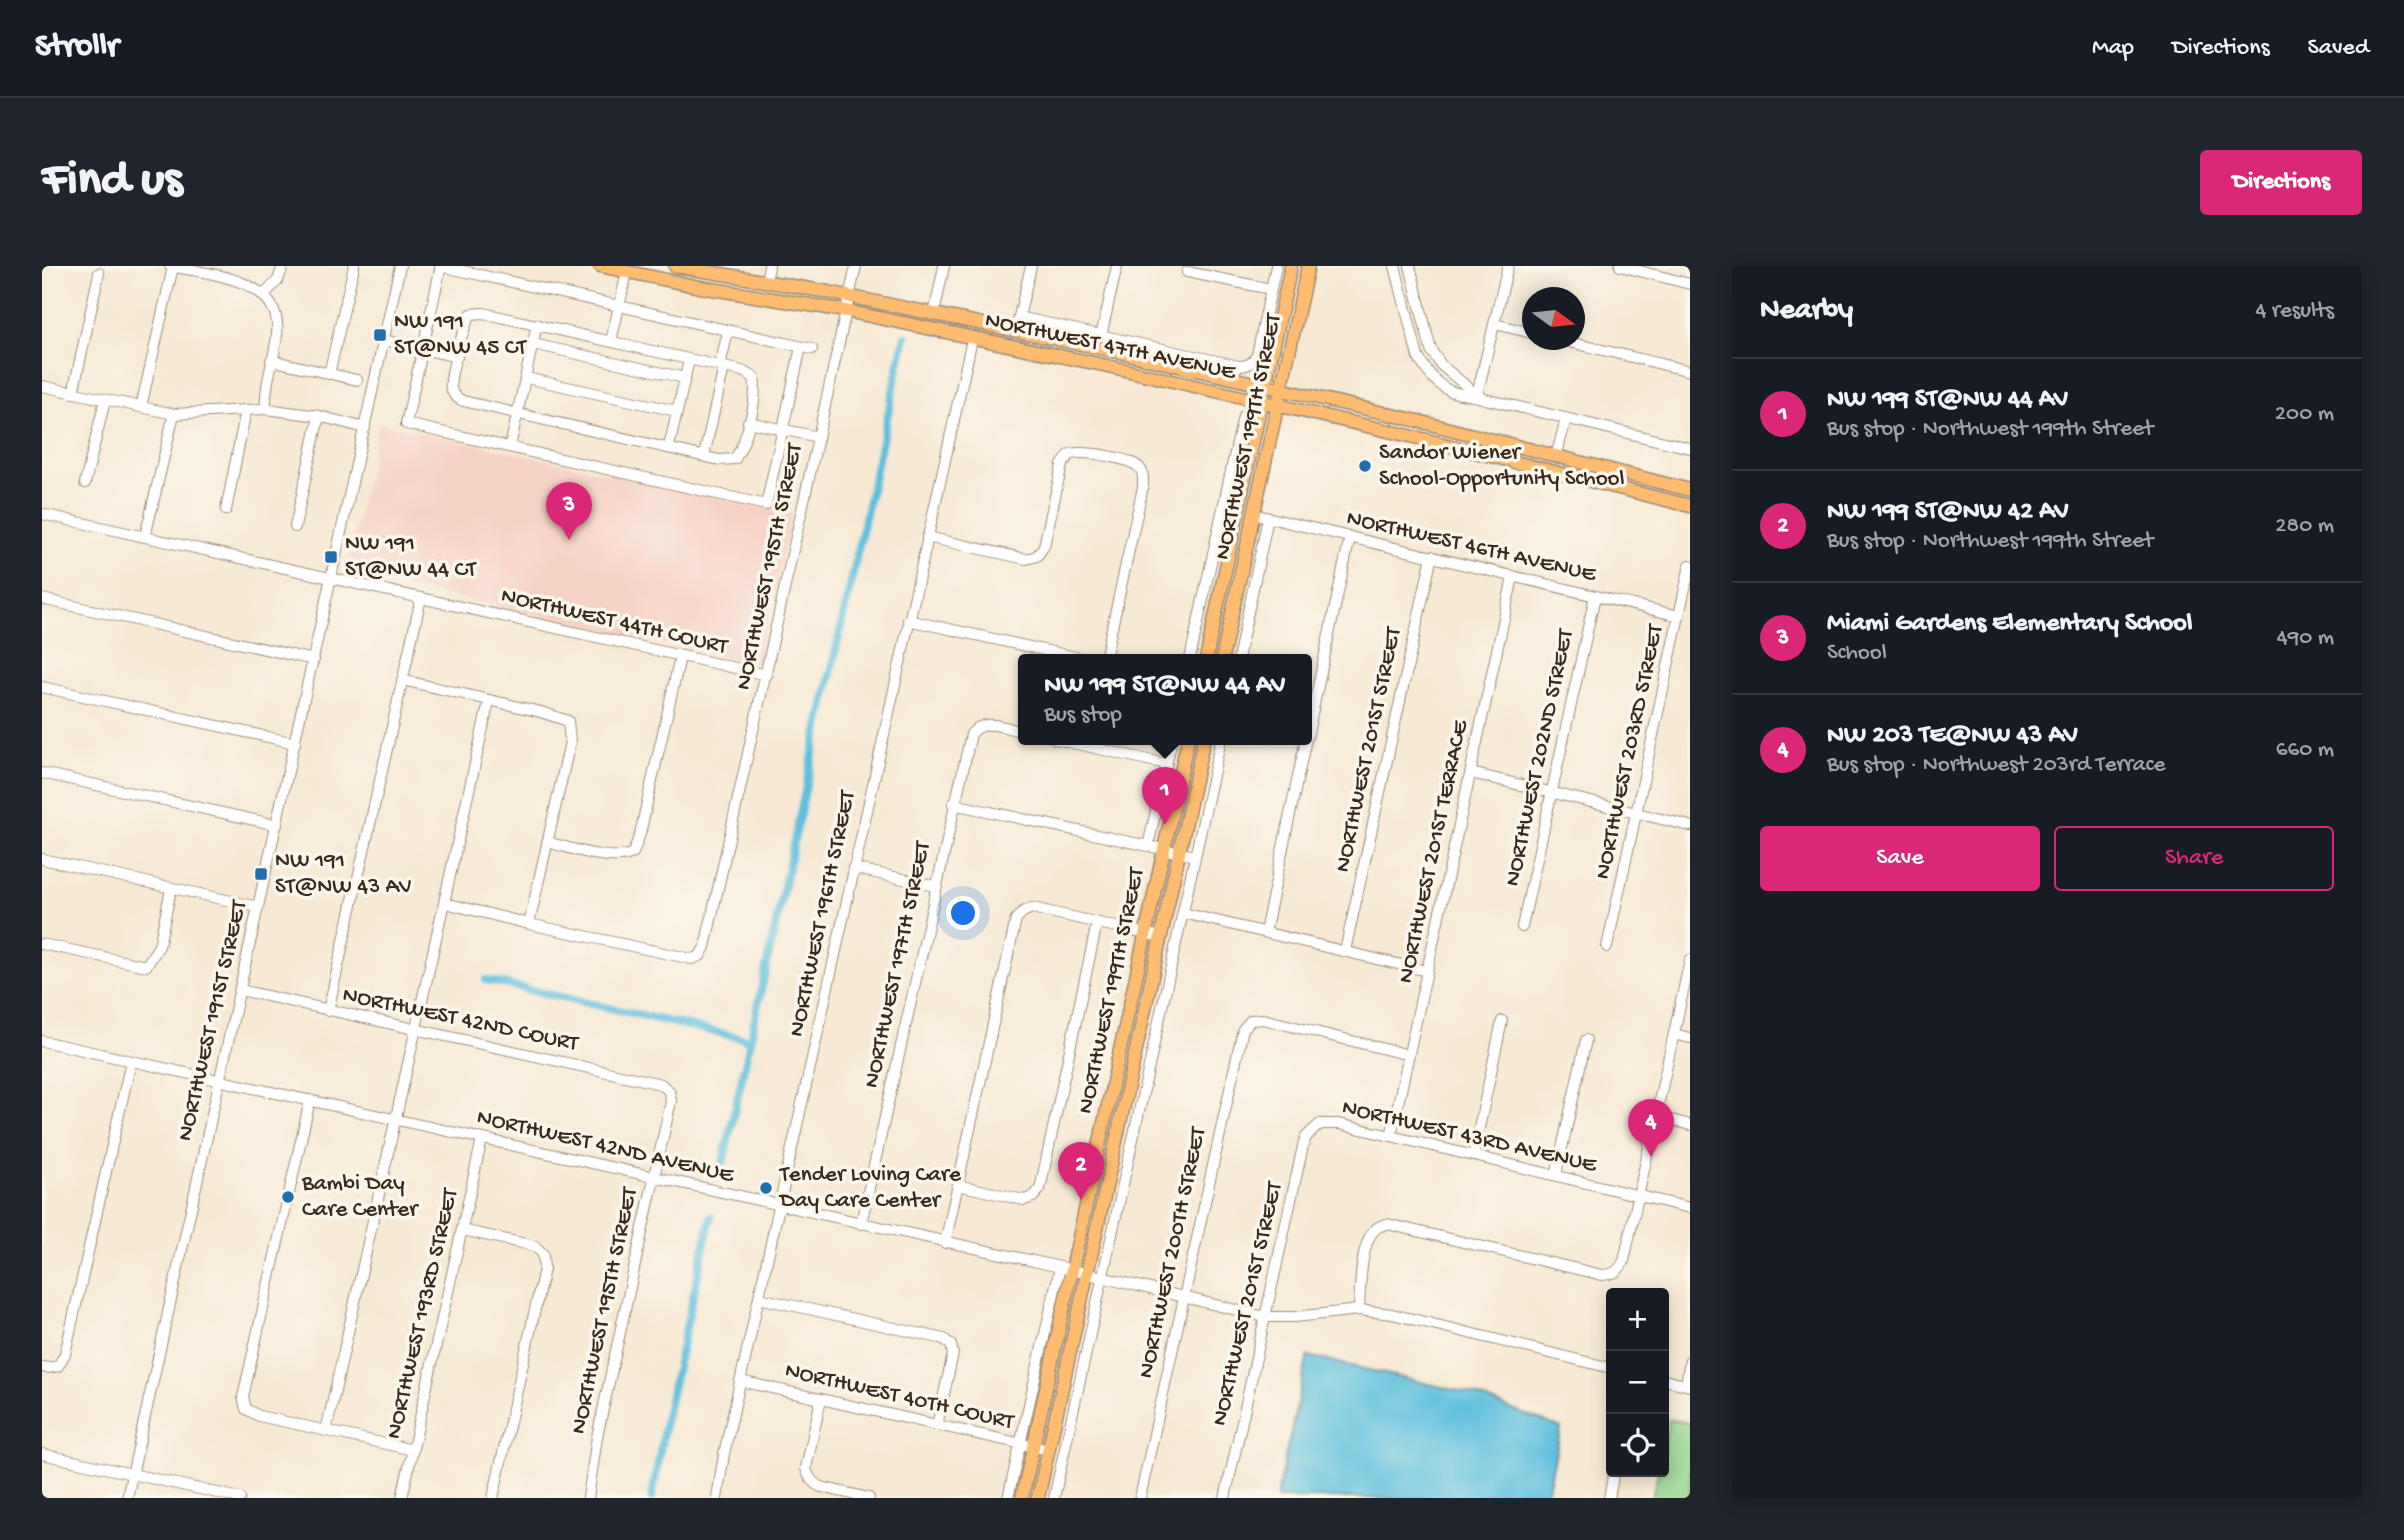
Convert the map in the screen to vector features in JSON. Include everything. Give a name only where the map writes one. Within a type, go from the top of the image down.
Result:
[{"type":"main road","name":"NORTHWEST 47TH AVENUE","points":[[600,266],[632,269],[846,311],[1108,366],[1488,455],[1690,506]]},
{"type":"main road","name":"NORTHWEST 47TH AVENUE","points":[[675,266],[849,296],[1100,348],[1281,388],[1690,490]]},
{"type":"main road","name":"NORTHWEST 199TH STREET","points":[[1207,654],[1291,266]]},
{"type":"main road","name":"NORTHWEST 199TH STREET","points":[[1223,654],[1308,266]]},
{"type":"main road","points":[[997,344],[1011,340],[1016,332]]},
{"type":"main road","points":[[1488,455],[1500,448],[1513,446]]},
{"type":"main road","name":"NORTHWEST 199TH STREET","points":[[1022,1498],[1066,1269],[1146,934],[1187,745]]},
{"type":"main road","name":"NORTHWEST 199TH STREET","points":[[1038,1498],[1203,745]]},
{"type":"street","points":[[141,407],[171,266],[209,270],[239,281],[264,295],[272,306],[278,321],[265,398],[266,410]]},
{"type":"street","points":[[264,295],[278,280],[283,266]]},
{"type":"street","points":[[329,374],[354,266]]},
{"type":"street","name":"NORTHWEST 191ST STREET","points":[[127,1498],[400,266]]},
{"type":"street","points":[[440,266],[619,307],[806,348],[783,429],[766,505],[406,424],[440,266]]},
{"type":"street","points":[[766,282],[769,266]]},
{"type":"street","name":"NORTHWEST 195TH STREET","points":[[529,924],[692,959],[700,956],[705,947],[856,266]]},
{"type":"street","points":[[934,314],[944,266]]},
{"type":"street","points":[[1016,332],[1031,266]]},
{"type":"street","points":[[1101,335],[1117,266]]},
{"type":"street","points":[[1188,272],[1271,289],[1276,266]]},
{"type":"street","points":[[1395,266],[1418,357],[1425,369],[1455,393],[1477,395]]},
{"type":"street","points":[[1410,266],[1431,350],[1441,365],[1477,395],[1690,448]]},
{"type":"street","points":[[1477,395],[1508,266]]},
{"type":"street","points":[[1620,266],[1690,284]]},
{"type":"street","points":[[611,341],[632,269]]},
{"type":"street","points":[[73,393],[99,274]]},
{"type":"street","name":"NORTHWEST 47TH AVENUE","points":[[1019,317],[1239,366],[1250,364],[1257,355],[1271,289]]},
{"type":"street","points":[[483,313],[537,324],[742,371],[754,377],[756,389],[743,447],[736,459],[719,460],[463,401],[455,396],[450,386],[464,324],[471,314],[483,313]]},
{"type":"street","points":[[510,447],[537,324]]},
{"type":"street","points":[[1495,324],[1522,331]]},
{"type":"street","points":[[702,456],[728,331]]},
{"type":"street","points":[[1413,339],[1427,334]]},
{"type":"street","name":"NORTHWEST 196TH STREET","points":[[717,1498],[740,1381],[972,339]]},
{"type":"street","points":[[384,340],[457,357]]},
{"type":"street","points":[[533,344],[685,378]]},
{"type":"street","points":[[1585,346],[1690,371]]},
{"type":"street","points":[[271,360],[357,380]]},
{"type":"street","points":[[669,447],[689,360]]},
{"type":"street","points":[[526,378],[677,411]]},
{"type":"street","points":[[42,386],[174,414],[266,410],[319,416],[365,428]]},
{"type":"street","points":[[85,482],[105,400]]},
{"type":"street","points":[[226,510],[246,410]]},
{"type":"street","points":[[145,537],[174,414]]},
{"type":"street","points":[[295,527],[319,416]]},
{"type":"street","points":[[1191,654],[1243,416]]},
{"type":"street","points":[[1556,457],[1566,419]]},
{"type":"street","points":[[748,422],[818,437]]},
{"type":"street","points":[[927,537],[1026,559],[1037,556],[1044,546],[1062,465],[1070,454],[1082,451],[1135,463],[1143,472],[1143,487],[1106,654]]},
{"type":"street","name":"NORTHWEST 44TH COURT","points":[[42,514],[767,675]]},
{"type":"street","name":"NORTHWEST 46TH AVENUE","points":[[1253,514],[1679,616]]},
{"type":"street","points":[[1239,654],[1268,518]]},
{"type":"street","points":[[1312,715],[1350,537]]},
{"type":"street","name":"NORTHWEST 201ST STREET","points":[[1345,951],[1432,556]]},
{"type":"street","name":"NORTHWEST 203RD STREET","points":[[1607,947],[1690,565]]},
{"type":"street","name":"NORTHWEST 201ST TERRACE","points":[[1391,1136],[1514,577]]},
{"type":"street","name":"NORTHWEST 202ND STREET","points":[[1522,927],[1595,596]]},
{"type":"street","points":[[328,1011],[421,597]]},
{"type":"street","points":[[42,599],[314,660]]},
{"type":"street","points":[[908,620],[1061,654]]},
{"type":"street","points":[[547,842],[623,858],[633,853],[640,834],[680,657]]},
{"type":"street","points":[[402,680],[541,712],[568,721],[570,742],[529,924],[445,903]]},
{"type":"street","points":[[42,687],[295,743]]},
{"type":"street","points":[[326,1431],[489,701]]},
{"type":"street","name":"NORTHWEST 197TH STREET","points":[[861,1224],[953,804],[971,734],[976,727],[986,724],[1018,731]]},
{"type":"street","points":[[1082,745],[1166,764]]},
{"type":"street","points":[[1148,846],[1171,745]]},
{"type":"street","points":[[1055,1498],[1220,745]]},
{"type":"street","points":[[1265,932],[1305,745]]},
{"type":"street","points":[[42,773],[277,825]]},
{"type":"street","points":[[1471,773],[1690,826]]},
{"type":"street","points":[[953,804],[1195,856]]},
{"type":"street","points":[[42,859],[258,907]]},
{"type":"street","points":[[853,868],[935,886]]},
{"type":"street","points":[[42,944],[146,966],[159,946],[172,889]]},
{"type":"street","points":[[945,1243],[1016,919],[1032,908],[1161,937]]},
{"type":"street","points":[[1183,913],[1427,971]]},
{"type":"street","points":[[958,1185],[1024,1200],[1033,1197],[1040,1189],[1097,923]]},
{"type":"street","points":[[1359,1310],[1368,1238],[1377,1227],[1387,1224],[1602,1275],[1614,1275],[1619,1270],[1624,1261],[1690,960]]},
{"type":"street","name":"NORTHWEST 42ND COURT","points":[[240,989],[661,1084],[669,1091]]},
{"type":"street","name":"NORTHWEST 200TH STREET","points":[[1140,1498],[1243,1029],[1251,1020],[1263,1019],[1409,1055]]},
{"type":"street","points":[[1473,1156],[1502,1021]]},
{"type":"street","points":[[1674,1034],[1690,1038]]},
{"type":"street","points":[[1556,1175],[1586,1040]]},
{"type":"street","points":[[42,1053],[43,1041]]},
{"type":"street","name":"NORTHWEST 42ND AVENUE","points":[[43,1041],[1066,1269],[1265,1317],[1295,1317],[1359,1310],[1392,1314],[1606,1367]]},
{"type":"street","points":[[42,1367],[58,1366],[65,1354],[131,1061]]},
{"type":"street","name":"NORTHWEST 195TH STREET","points":[[588,1498],[597,1437],[671,1101],[669,1091]]},
{"type":"street","points":[[310,1100],[243,1396],[246,1409],[258,1416],[413,1450]]},
{"type":"street","points":[[1656,1116],[1690,1125]]},
{"type":"street","name":"NORTHWEST 201ST STREET","points":[[1225,1498],[1303,1146],[1306,1137],[1320,1124]]},
{"type":"street","name":"NORTHWEST 43RD AVENUE","points":[[1320,1124],[1339,1124],[1690,1208]]},
{"type":"street","name":"NORTHWEST 193RD STREET","points":[[402,1498],[482,1139]]},
{"type":"street","points":[[462,1230],[534,1246],[543,1254],[544,1269],[493,1498]]},
{"type":"street","points":[[1008,1498],[1019,1443],[1066,1269]]},
{"type":"street","points":[[759,1298],[944,1339],[951,1345],[953,1354],[937,1425]]},
{"type":"street","points":[[1669,1381],[1688,1385],[1690,1360]]},
{"type":"street","name":"NORTHWEST 40TH COURT","points":[[740,1381],[1049,1450]]},
{"type":"street","points":[[821,1399],[806,1468],[809,1478],[813,1484],[821,1487],[869,1498]]},
{"type":"street","points":[[42,1454],[240,1498]]},
{"type":"street","points":[[1609,1498],[1613,1477]]},
{"type":"shaded area","points":[[379,423],[792,514],[758,663],[352,574],[347,566]]},
{"type":"green space","points":[[1669,1419],[1690,1423],[1690,1498],[1652,1498],[1657,1477],[1669,1477]]},
{"type":"water","points":[[1308,1356],[1468,1393],[1561,1428],[1546,1498],[1276,1498]]},
{"type":"waterway","points":[[722,1168],[905,336]]},
{"type":"waterway","points":[[486,980],[750,1040]]},
{"type":"waterway","points":[[652,1498],[666,1416],[711,1217]]},
{"type":"place","name":"NW 191 ST@NW 45 CT","points":[[380,335]]},
{"type":"place","name":"Sandor Wiener School-Opportunity School","points":[[1365,466]]},
{"type":"place","name":"Miami Gardens Elementary School","points":[[569,540]]},
{"type":"place","name":"NW 191 ST@NW 44 CT","points":[[331,557]]},
{"type":"place","name":"NW 199 ST@NW 44 AV","points":[[1165,825]]},
{"type":"place","name":"NW 191 ST@NW 43 AV","points":[[261,874]]},
{"type":"place","name":"NW 203 TE@NW 43 AV","points":[[1651,1157]]},
{"type":"place","name":"Tender Loving Care Day Care Center","points":[[766,1188]]},
{"type":"place","name":"Bambi Day Care Center","points":[[288,1197]]},
{"type":"place","name":"NW 199 ST@NW 42 AV","points":[[1081,1200]]}]
